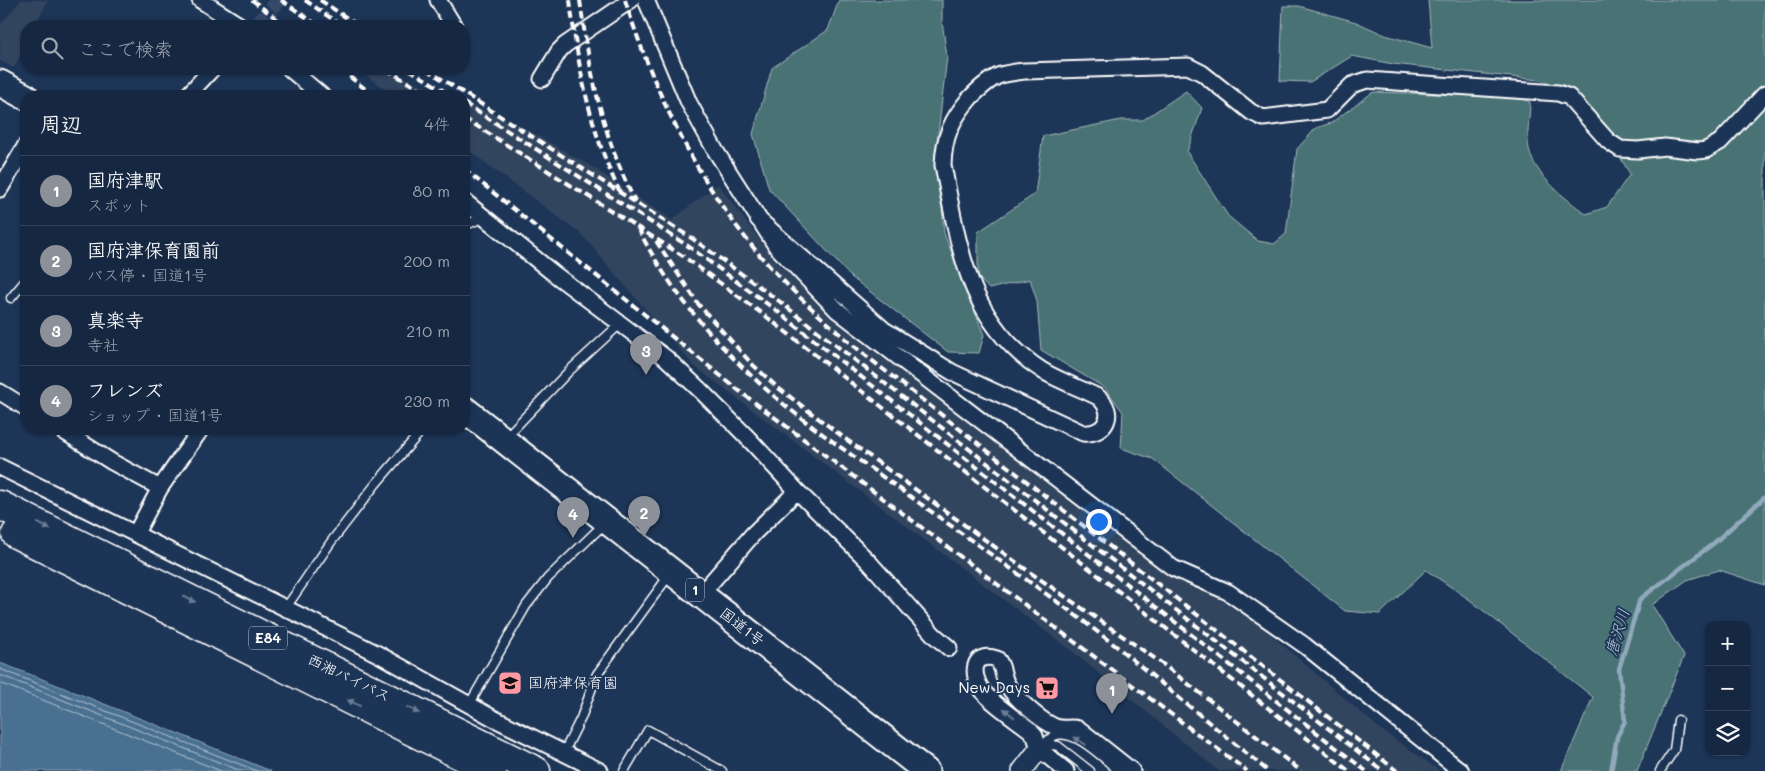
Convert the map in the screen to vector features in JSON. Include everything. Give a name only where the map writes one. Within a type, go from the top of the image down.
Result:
[{"type":"highway","points":[[0,83],[20,93]]},
{"type":"highway","name":"国道1号","points":[[470,414],[926,771]]},
{"type":"highway","name":"西湘バイパス","points":[[0,505],[536,771]]},
{"type":"highway","name":"西湘バイパス","points":[[0,526],[492,771]]},
{"type":"highway","points":[[0,542],[134,594]]},
{"type":"street","points":[[200,0],[232,20]]},
{"type":"street","points":[[438,0],[450,20]]},
{"type":"street","points":[[542,79],[559,51],[565,45],[630,0]]},
{"type":"street","points":[[646,0],[689,103],[715,150],[776,246],[837,310],[1174,568],[1228,592],[1304,645],[1461,771]]},
{"type":"street","points":[[758,219],[883,329],[952,372],[1088,434],[1101,428],[1108,418],[1109,412],[1103,401],[1044,372],[1015,349],[989,319],[980,305],[966,272],[945,174],[944,148],[948,132],[955,117],[976,92],[998,76],[1010,72],[1024,71],[1188,66],[1202,72],[1251,112],[1263,118],[1327,110],[1352,85],[1367,80],[1558,93],[1569,98],[1608,140],[1620,149],[1627,150],[1665,147],[1698,151],[1713,147],[1727,136],[1765,94]]},
{"type":"street","points":[[193,90],[206,75]]},
{"type":"street","points":[[297,75],[315,90]]},
{"type":"street","points":[[0,189],[20,155]]},
{"type":"street","points":[[470,206],[553,274],[666,358],[748,438],[797,491],[869,562],[934,635],[949,648]]},
{"type":"street","points":[[0,392],[20,404]]},
{"type":"street","points":[[69,435],[112,462],[160,488]]},
{"type":"street","points":[[136,533],[160,488],[196,435]]},
{"type":"street","points":[[0,467],[378,654],[469,705],[600,771]]},
{"type":"street","points":[[701,594],[754,533],[797,491]]},
{"type":"street","points":[[1066,771],[1039,749],[1035,736],[1030,730],[983,691],[975,678],[974,672],[981,660],[992,657],[997,659],[1013,694],[1044,721],[1059,728],[1071,727],[1079,729],[1132,771]]},
{"type":"street","points":[[1022,771],[1039,749]]},
{"type":"lane","points":[[470,223],[484,217]]},
{"type":"lane","points":[[11,298],[20,287]]},
{"type":"lane","points":[[503,440],[569,371],[620,324]]},
{"type":"lane","points":[[286,609],[330,542],[418,435]]},
{"type":"lane","points":[[469,705],[526,606],[548,578],[607,521]]},
{"type":"lane","points":[[563,754],[580,718],[597,674],[672,573]]},
{"type":"lane","points":[[1660,771],[1674,750],[1678,720]]},
{"type":"lane","points":[[624,771],[648,730],[722,771]]},
{"type":"lane","points":[[1039,749],[1054,736],[1064,734],[1084,743],[1119,771]]},
{"type":"lane","points":[[1039,749],[1053,745],[1058,746],[1090,771]]},
{"type":"shaded area","points":[[21,0],[48,0],[38,20],[20,20],[20,56],[14,68],[0,61],[0,25]]},
{"type":"shaded area","points":[[365,75],[397,75],[435,90],[386,90]]},
{"type":"shaded area","points":[[470,104],[515,123],[589,165],[672,220],[718,184],[777,263],[841,323],[1182,580],[1247,614],[1379,728],[1440,771],[1219,771],[1069,649],[693,365],[581,234],[470,151]]},
{"type":"green space","points":[[839,0],[942,0],[942,21],[947,57],[937,142],[944,233],[984,335],[979,353],[948,352],[851,277],[769,189],[753,134],[772,68],[828,30]]},
{"type":"green space","points":[[1428,0],[1765,0],[1765,585],[1719,570],[1687,580],[1652,605],[1684,656],[1637,771],[1561,771],[1593,697],[1470,600],[1426,570],[1380,614],[1345,611],[1153,459],[1121,448],[1123,412],[1105,388],[1041,350],[1037,301],[1030,279],[989,289],[978,277],[978,232],[1035,194],[1043,136],[1121,120],[1143,120],[1186,91],[1202,108],[1187,152],[1228,216],[1258,241],[1274,244],[1286,234],[1297,149],[1316,128],[1331,123],[1373,92],[1518,97],[1530,102],[1528,144],[1532,159],[1537,168],[1551,185],[1586,214],[1607,207],[1630,174],[1595,115],[1573,90],[1539,80],[1393,64],[1352,56],[1310,82],[1280,81],[1283,6],[1299,6],[1356,22],[1385,35],[1432,48]]},
{"type":"water","points":[[0,663],[37,677],[271,771],[0,771]]},
{"type":"waterway","name":"唐沢川","points":[[1611,771],[1617,737],[1625,721],[1619,669],[1640,599],[1714,543],[1765,497]]},
{"type":"tunnel","points":[[261,20],[279,0]]},
{"type":"railway","points":[[252,0],[278,20]]},
{"type":"railway","points":[[281,0],[310,20]]},
{"type":"railway","points":[[305,0],[333,20]]},
{"type":"railway","points":[[320,0],[350,20]]},
{"type":"railway","points":[[570,0],[581,73],[593,123],[620,192]]},
{"type":"railway","points":[[580,0],[588,52],[599,103],[614,153],[635,201]]},
{"type":"railway","points":[[625,0],[650,70],[681,137],[699,169],[718,200],[740,230],[787,285],[865,355],[1397,771]]},
{"type":"railway","points":[[348,75],[366,90]]},
{"type":"railway","points":[[396,75],[420,90]]},
{"type":"railway","points":[[419,75],[442,90]]},
{"type":"railway","points":[[435,75],[459,90]]},
{"type":"railway","points":[[470,97],[693,239],[779,301],[1383,771]]},
{"type":"railway","points":[[470,107],[688,246],[773,308],[1366,771]]},
{"type":"railway","points":[[470,122],[683,256],[768,318],[1349,771]]},
{"type":"railway","points":[[470,174],[742,393],[1247,771]]},
{"type":"railway","points":[[638,228],[664,273],[695,315],[748,373],[767,390],[832,441],[1078,617],[1268,771]]},
{"type":"railway","points":[[656,241],[699,305],[751,363],[777,387],[1031,573],[1160,662],[1301,771]]},
{"type":"place","name":"真楽寺","points":[[646,375]]},
{"type":"place","name":"国府津保育園前","points":[[644,537]]},
{"type":"place","name":"フレンズ","points":[[573,538]]},
{"type":"place","name":"国府津保育園","points":[[510,683]]},
{"type":"place","name":"New Days","points":[[1047,688]]},
{"type":"place","name":"国府津駅","points":[[1112,714]]}]
